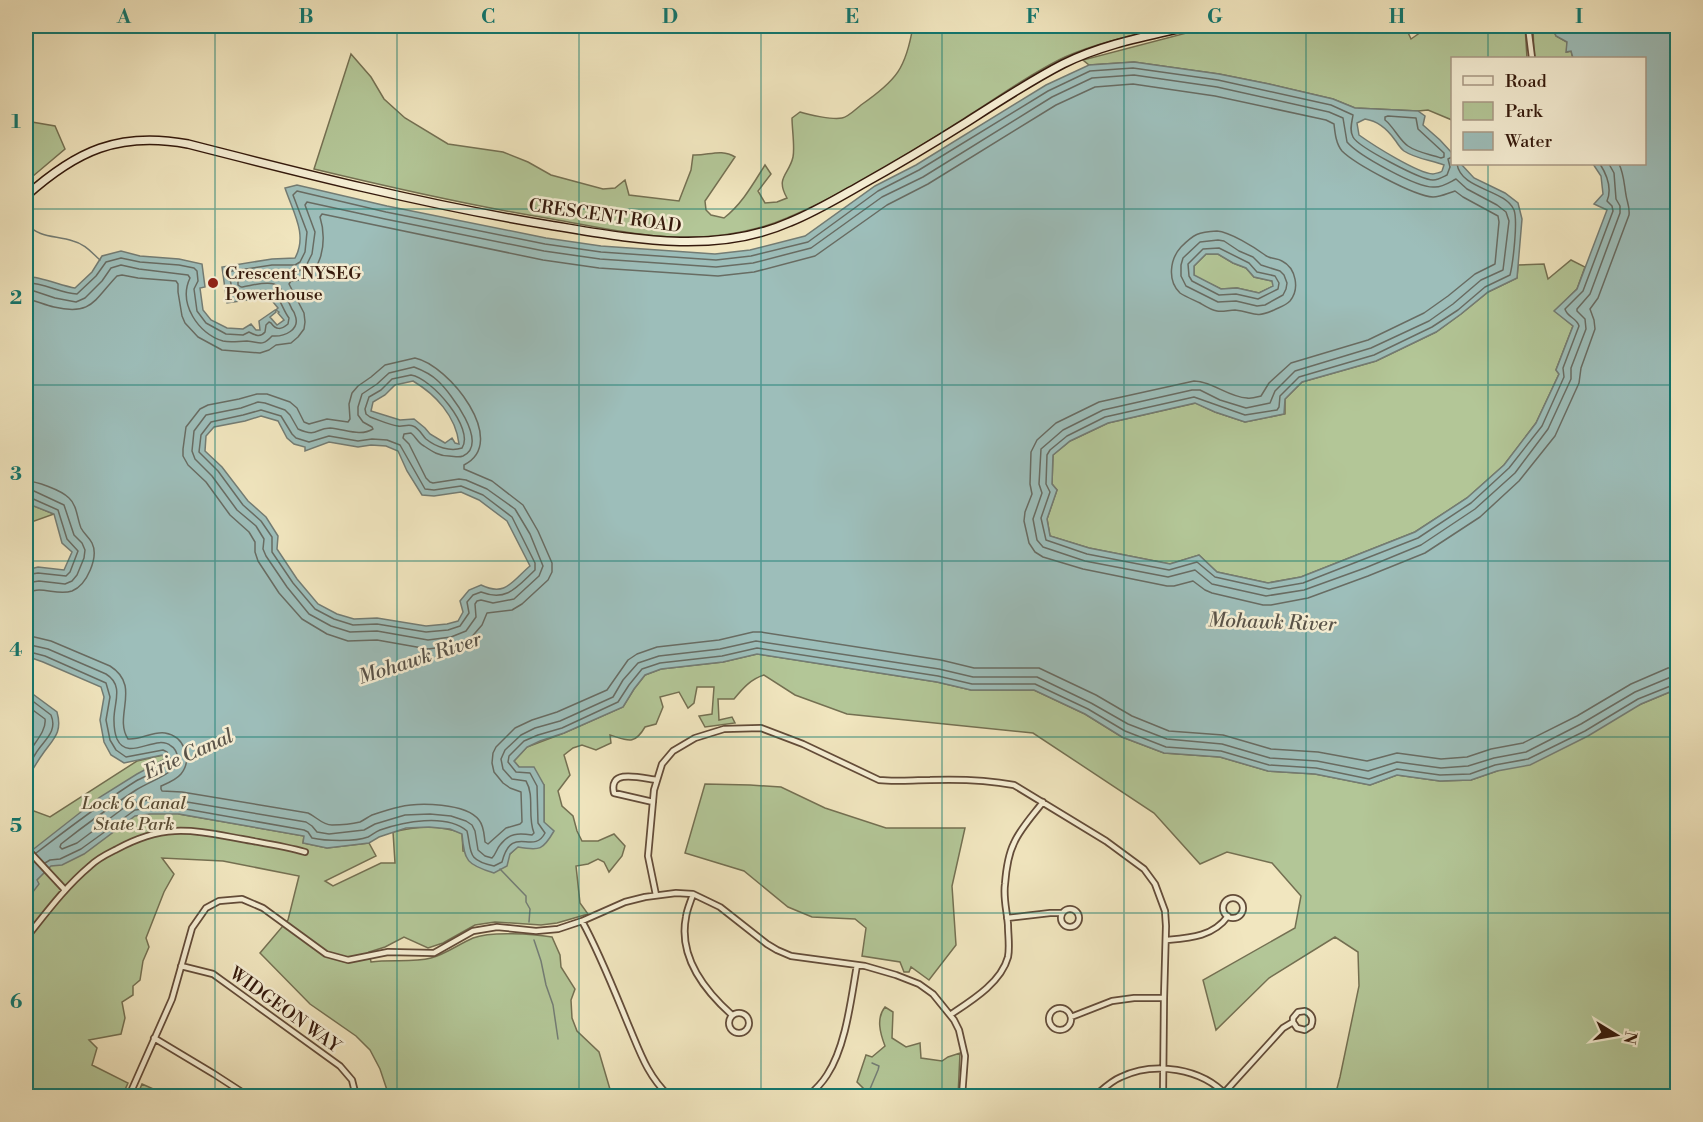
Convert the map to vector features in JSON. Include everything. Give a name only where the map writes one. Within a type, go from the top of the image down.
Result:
[{"type":"street","name":"CRESCENT ROAD","points":[[26,196],[52,173],[75,158],[130,141],[162,139],[416,200],[490,215],[652,241],[694,243],[735,238],[788,224],[818,209],[903,161],[1064,63],[1118,44],[1191,26]]},
{"type":"street","points":[[1528,26],[1532,57]]},
{"type":"street","points":[[656,895],[648,856],[653,802],[662,764],[680,746],[695,738],[724,729],[761,728],[879,780],[999,782],[1014,785],[1106,841],[1144,869],[1155,884],[1166,911],[1163,1096]]},
{"type":"street","points":[[653,802],[614,793],[612,785],[620,776],[657,780]]},
{"type":"street","points":[[950,1015],[984,990],[1003,968],[1009,952],[1004,885],[1014,843],[1042,802]]},
{"type":"street","points":[[26,938],[65,890],[91,865],[136,838],[165,831],[181,830],[277,844],[305,852]]},
{"type":"street","points":[[26,849],[65,890]]},
{"type":"street","points":[[693,894],[684,932],[689,957],[702,984],[732,1015]]},
{"type":"street","points":[[129,1096],[172,999],[192,928],[206,908],[219,902],[242,899],[263,908],[326,954],[348,960],[388,952],[434,953],[473,932],[497,927],[536,931],[558,929],[625,902],[656,895],[693,894],[720,907],[777,950],[791,956],[857,965],[896,975],[919,984],[933,994],[959,1030],[964,1047],[962,1096]]},
{"type":"street","points":[[1230,899],[1239,900],[1243,905],[1242,912],[1238,917],[1228,916],[1223,909],[1225,903],[1230,899]]},
{"type":"street","points":[[1007,918],[1062,913],[1066,909],[1075,911],[1078,915],[1077,924],[1069,927],[1063,924],[1060,919],[1062,913]]},
{"type":"street","points":[[1166,940],[1208,933],[1222,925],[1228,916]]},
{"type":"street","points":[[582,921],[648,1072],[669,1096]]},
{"type":"street","points":[[808,1096],[825,1078],[835,1060],[848,1015],[857,965]]},
{"type":"street","name":"WIDGEON WAY","points":[[181,966],[213,974],[340,1066],[352,1080],[356,1096]]},
{"type":"street","points":[[1071,1017],[1112,1001],[1164,998]]},
{"type":"street","points":[[1061,1008],[1068,1011],[1071,1017],[1068,1027],[1061,1030],[1052,1026],[1049,1019],[1054,1010],[1061,1008]]},
{"type":"street","points":[[1095,1096],[1119,1077],[1141,1070],[1163,1069],[1195,1075],[1213,1084],[1225,1095],[1283,1028],[1293,1022],[1295,1015],[1301,1011],[1309,1012],[1313,1019],[1311,1026],[1305,1030],[1297,1028],[1293,1022]]},
{"type":"street","points":[[738,1012],[747,1016],[750,1022],[746,1031],[739,1033],[730,1028],[729,1021],[732,1015],[738,1012]]},
{"type":"street","points":[[154,1038],[248,1096]]},
{"type":"green space","points":[[913,26],[1171,26],[1103,43],[1065,57],[1032,75],[885,168],[836,195],[772,224],[723,235],[689,237],[630,233],[462,202],[314,169],[351,54],[371,77],[384,99],[405,118],[448,144],[503,152],[551,175],[603,189],[615,188],[625,180],[629,195],[679,201],[691,170],[693,155],[730,154],[735,157],[705,201],[706,210],[711,215],[724,218],[742,200],[765,165],[771,174],[758,191],[765,203],[787,198],[782,185],[793,157],[792,118],[800,112],[838,118],[852,113],[883,88],[898,72],[907,53]]},
{"type":"green space","points":[[1213,26],[1322,26],[1333,29],[1339,26],[1405,26],[1411,39],[1424,30],[1438,30],[1443,26],[1525,26],[1527,57],[1451,57],[1451,120],[1428,110],[1355,108],[1333,99],[1219,74],[1134,62],[1089,65],[1083,60]]},
{"type":"green space","points":[[1533,26],[1552,26],[1556,36],[1567,42],[1567,52],[1571,51],[1573,57],[1534,57]]},
{"type":"green space","points":[[26,121],[55,126],[65,149],[26,182]]},
{"type":"green space","points":[[1206,254],[1218,254],[1246,268],[1254,277],[1272,281],[1274,286],[1259,293],[1237,288],[1221,289],[1194,276],[1194,266]]},
{"type":"green space","points":[[1571,260],[1585,267],[1577,289],[1555,311],[1573,326],[1556,370],[1559,374],[1536,423],[1504,465],[1467,498],[1415,532],[1301,577],[1268,583],[1217,572],[1199,555],[1170,564],[1089,548],[1050,536],[1047,519],[1057,490],[1052,484],[1053,455],[1070,441],[1108,423],[1196,403],[1245,422],[1285,414],[1285,399],[1302,382],[1376,361],[1436,332],[1488,292],[1517,278],[1518,265],[1544,264],[1548,279]]},
{"type":"green space","points":[[26,503],[29,504],[54,514],[26,524]]},
{"type":"green space","name":"Lock 6 Canal State Park","points":[[757,654],[937,682],[971,690],[1034,690],[1085,714],[1122,737],[1164,753],[1220,757],[1268,771],[1315,774],[1370,785],[1397,775],[1440,781],[1471,780],[1497,771],[1677,689],[1677,1096],[1645,1092],[1641,1096],[1335,1096],[1359,986],[1358,952],[1335,937],[1269,978],[1216,1030],[1203,980],[1295,928],[1301,896],[1272,863],[1227,852],[1200,864],[1154,813],[1033,733],[847,714],[795,695],[764,675],[748,684],[734,699],[718,699],[719,720],[732,717],[735,723],[705,727],[699,716],[712,714],[714,687],[697,687],[694,703],[688,708],[679,692],[660,697],[663,707],[656,724],[645,727],[634,739],[626,740],[610,735],[611,743],[596,750],[582,745],[564,755],[570,775],[558,791],[562,806],[573,816],[582,841],[598,841],[614,834],[625,846],[622,856],[609,872],[604,862],[598,859],[576,866],[580,903],[588,914],[541,925],[495,922],[475,925],[443,943],[428,948],[404,937],[369,952],[371,962],[416,960],[437,956],[473,938],[490,934],[552,937],[560,955],[561,967],[575,989],[571,1000],[572,1018],[577,1031],[599,1052],[612,1096],[389,1096],[380,1069],[370,1050],[356,1036],[310,1004],[260,953],[288,920],[299,876],[223,861],[162,858],[174,874],[164,892],[146,938],[149,947],[143,961],[140,980],[133,986],[133,995],[122,1002],[125,1018],[121,1034],[89,1040],[97,1048],[92,1065],[128,1083],[122,1096],[26,1096],[26,808],[50,817],[137,761],[163,755],[179,814],[304,836],[303,843],[327,848],[369,843],[376,856],[325,881],[333,886],[381,863],[395,863],[393,832],[402,830],[428,827],[454,830],[462,833],[463,851],[510,854],[544,822],[544,785],[514,761],[527,747],[623,707],[645,675],[661,669],[723,662]]},
{"type":"green space","points":[[705,784],[781,787],[825,808],[886,828],[965,828],[952,886],[956,945],[929,980],[911,967],[909,972],[904,972],[900,962],[862,956],[866,928],[855,919],[812,917],[788,907],[744,871],[685,853]]},
{"type":"green space","points":[[885,1007],[893,1012],[892,1038],[906,1047],[920,1043],[921,1058],[942,1061],[960,1053],[958,1096],[861,1096],[864,1089],[857,1082],[866,1055],[872,1057],[885,1046],[880,1031],[880,1016]]},
{"type":"green space","points":[[142,1084],[160,1092],[168,1091],[185,1096],[137,1096]]},
{"type":"water","points":[[1552,26],[1677,26],[1677,689],[1641,704],[1588,736],[1530,765],[1497,771],[1471,780],[1440,781],[1397,775],[1370,785],[1315,774],[1268,771],[1220,757],[1164,753],[1122,737],[1085,714],[1034,690],[971,690],[937,682],[757,654],[723,662],[661,669],[645,675],[623,707],[527,747],[514,761],[519,767],[534,767],[544,785],[544,822],[554,831],[540,848],[518,847],[510,854],[507,866],[494,873],[469,861],[464,850],[462,834],[450,829],[406,828],[379,837],[369,843],[327,848],[303,843],[304,836],[179,814],[150,814],[135,816],[84,854],[62,865],[51,866],[37,880],[39,884],[26,901],[26,855],[100,797],[165,759],[162,755],[124,763],[111,755],[104,742],[100,720],[104,697],[101,687],[26,656],[26,570],[38,567],[64,570],[72,552],[62,543],[54,514],[26,503],[26,277],[75,288],[92,272],[102,256],[121,251],[140,256],[179,259],[202,264],[205,287],[200,288],[203,310],[211,320],[227,328],[243,329],[251,324],[256,330],[260,330],[259,321],[275,310],[276,312],[270,317],[277,325],[284,320],[269,297],[227,303],[222,267],[272,259],[295,258],[299,249],[300,232],[285,188],[297,185],[387,206],[546,238],[601,246],[715,254],[750,250],[805,236],[875,186],[916,165],[1046,85],[1089,65],[1134,62],[1219,74],[1269,84],[1333,99],[1355,108],[1418,111],[1425,116],[1423,125],[1451,152],[1451,165],[1462,165],[1474,178],[1505,193],[1518,203],[1522,219],[1517,278],[1488,292],[1436,332],[1376,361],[1302,382],[1285,399],[1284,414],[1245,422],[1195,403],[1108,423],[1070,441],[1053,455],[1052,484],[1057,490],[1047,519],[1050,536],[1089,548],[1170,564],[1199,555],[1217,572],[1268,583],[1301,577],[1415,532],[1467,498],[1504,465],[1536,423],[1559,374],[1556,370],[1573,326],[1554,311],[1577,289],[1607,210],[1594,204],[1603,194],[1601,176],[1594,165],[1646,165],[1646,57],[1573,57],[1571,51],[1566,52],[1567,42],[1556,36]],"holes":[[[1365,119],[1382,126],[1409,154],[1444,165],[1442,171],[1433,174],[1417,169],[1359,135],[1357,123]],[[1206,254],[1218,254],[1246,268],[1254,277],[1272,281],[1273,286],[1259,293],[1237,288],[1221,289],[1194,275],[1194,266]],[[413,381],[429,392],[449,415],[459,444],[455,443],[452,438],[445,443],[430,434],[414,419],[400,420],[371,411],[373,402],[395,385]],[[261,416],[278,421],[287,438],[294,444],[305,447],[305,451],[329,442],[358,447],[386,446],[398,451],[422,495],[434,496],[461,492],[479,500],[507,521],[530,566],[503,588],[497,589],[481,585],[469,590],[460,601],[463,612],[458,621],[447,624],[426,626],[377,618],[354,619],[337,614],[318,604],[297,579],[277,549],[278,536],[266,517],[248,501],[222,467],[205,451],[206,436],[214,427]]]},
{"type":"water","points":[[26,689],[57,712],[59,725],[53,740],[26,778]]},
{"type":"waterway","points":[[26,223],[42,234],[77,242],[100,260]]},
{"type":"waterway","points":[[500,869],[526,896],[530,909],[529,922]]},
{"type":"waterway","points":[[534,940],[553,1005],[558,1039]]},
{"type":"waterway","points":[[867,1096],[879,1066],[872,1063]]},
{"type":"place","name":"Crescent NYSEG Powerhouse","points":[[213,283]]},
{"type":"water label","name":"Mohawk River","points":[[1272,623]]},
{"type":"water label","name":"Mohawk River","points":[[420,659]]},
{"type":"water label","name":"Erie Canal","points":[[189,755]]}]
